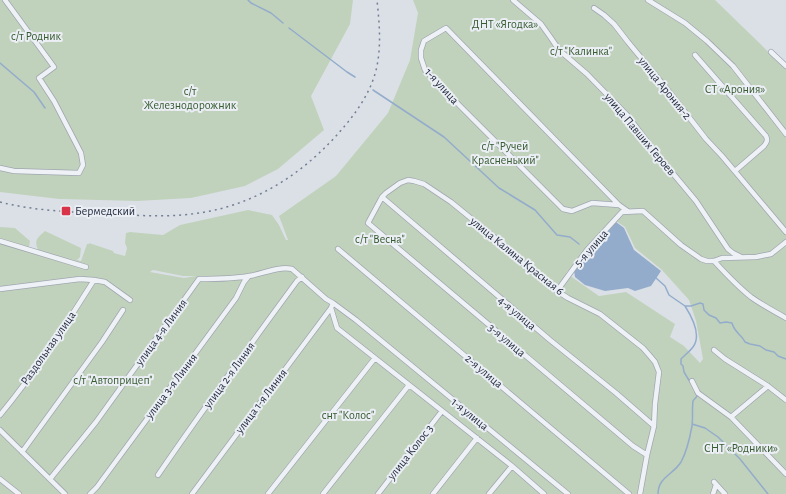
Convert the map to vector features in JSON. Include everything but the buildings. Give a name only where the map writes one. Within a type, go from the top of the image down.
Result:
[{"type":"street","points":[[0,168],[14,172],[79,173],[83,165],[81,153],[54,101],[39,78],[54,67],[5,0]]},
{"type":"street","name":"улица Павших Героев","points":[[513,0],[541,24],[559,50],[587,74],[628,116],[655,152],[696,201],[728,249],[741,257]]},
{"type":"street","points":[[648,0],[685,23],[733,66],[786,134]]},
{"type":"street","name":"улица Арония-2","points":[[594,8],[614,24],[706,140],[735,171],[786,232]]},
{"type":"street","name":"1-я улица","points":[[619,205],[592,203],[572,211],[563,209],[425,70],[420,50],[424,41],[446,28],[619,205],[629,212]]},
{"type":"street","points":[[771,52],[786,66]]},
{"type":"street","points":[[695,55],[766,136],[767,143],[735,171]]},
{"type":"street","name":"улица Калина Красная 6","points":[[382,197],[400,183],[408,180],[414,180],[424,184],[451,202],[557,291],[600,314],[642,348],[655,362],[659,372],[654,426],[640,494]]},
{"type":"street","name":"3-я улица","points":[[382,197],[368,223],[614,430],[647,455]]},
{"type":"street","name":"4-я улица","points":[[382,197],[654,426]]},
{"type":"street","points":[[629,212],[642,211],[681,245],[701,260],[707,262],[722,258],[756,257],[771,254],[786,242]]},
{"type":"street","name":"5-я улица","points":[[557,291],[587,250],[622,212],[629,212]]},
{"type":"street","points":[[0,241],[86,266]]},
{"type":"street","name":"2-я улица","points":[[338,248],[629,494]]},
{"type":"street","points":[[714,261],[751,297],[786,318]]},
{"type":"street","name":"1-я улица","points":[[200,279],[248,276],[280,269],[292,269],[332,306],[356,320],[568,494]]},
{"type":"street","name":"улица 3-я Линия","points":[[90,494],[97,487],[137,430],[170,389],[236,298],[248,276]]},
{"type":"street","name":"улица 2-я Линия","points":[[158,475],[273,313],[297,281],[302,277]]},
{"type":"street","points":[[0,289],[80,279],[94,280],[104,282],[130,300]]},
{"type":"street","name":"улица 4-я Линия","points":[[50,480],[96,422],[200,279]]},
{"type":"street","name":"Раздольная улица","points":[[0,415],[59,334],[94,280]]},
{"type":"street","name":"1-я улица","points":[[332,306],[337,328],[512,466],[544,494]]},
{"type":"street","name":"улица 1-я Линия","points":[[192,494],[332,306]]},
{"type":"street","points":[[22,452],[102,342],[123,310]]},
{"type":"street","points":[[714,350],[725,359],[768,386],[786,400]]},
{"type":"street","points":[[268,494],[375,358]]},
{"type":"street","points":[[692,381],[698,393],[732,417],[786,474]]},
{"type":"street","points":[[324,494],[409,384]]},
{"type":"street","points":[[732,417],[768,386]]},
{"type":"street","points":[[778,394],[786,394]]},
{"type":"street","name":"улица Колос 3","points":[[378,494],[442,411]]},
{"type":"street","points":[[0,430],[65,494]]},
{"type":"street","points":[[434,494],[477,438]]},
{"type":"street","points":[[489,494],[512,466]]},
{"type":"street","points":[[0,479],[19,494]]},
{"type":"street","points":[[713,494],[715,484],[725,494]]},
{"type":"green space","name":"с/т Железнодорожник","points":[[0,0],[353,0],[350,24],[311,96],[324,130],[278,169],[245,186],[191,198],[137,201],[59,199],[0,192]]},
{"type":"green space","points":[[413,0],[715,0],[786,69],[786,494],[0,494],[0,227],[15,228],[30,241],[29,247],[38,250],[36,241],[45,231],[81,248],[80,257],[77,260],[81,261],[87,244],[89,243],[125,256],[127,248],[125,243],[126,233],[130,232],[163,235],[180,225],[248,210],[272,215],[279,225],[286,240],[288,240],[279,216],[336,176],[388,113],[410,60],[418,13]],"holes":[[[613,219],[625,227],[635,248],[662,270],[689,300],[696,321],[703,359],[700,363],[684,346],[670,337],[675,324],[626,292],[599,296],[566,273]],[[153,270],[183,276],[196,276],[184,278],[150,272]]]},
{"type":"water","points":[[616,222],[624,228],[634,250],[661,271],[651,286],[635,291],[628,288],[605,291],[585,285],[575,277],[574,271],[592,248]]},
{"type":"waterway","points":[[248,0],[271,13],[283,23]]},
{"type":"waterway","points":[[289,28],[355,77]]},
{"type":"waterway","points":[[0,63],[34,92],[45,108]]},
{"type":"waterway","points":[[373,90],[444,137],[499,188],[535,210],[557,235],[570,237],[579,244]]},
{"type":"waterway","points":[[656,278],[665,286],[669,295],[685,306],[700,303],[703,304],[704,310],[709,315],[716,318],[720,323],[732,323],[734,329],[745,342],[760,346],[786,359]]},
{"type":"waterway","points":[[685,306],[695,326],[697,337],[693,347],[681,359],[684,372],[690,382]]},
{"type":"waterway","points":[[658,494],[660,484],[678,466],[685,454],[692,426],[693,401],[697,396],[695,392]]},
{"type":"waterway","points":[[692,424],[705,428],[718,437],[740,459],[768,494]]},
{"type":"railway","points":[[0,202],[54,211],[172,216],[204,212],[226,207],[266,191],[285,180],[320,152],[343,128],[363,101],[372,82],[378,60],[380,38],[377,0]]},
{"type":"place","name":"Бермедский","points":[[66,211]]},
{"type":"park label","name":"ДНТ «Ягодка»","points":[[505,24]]},
{"type":"park label","name":"с/т Родник","points":[[36,36]]},
{"type":"park label","name":"с/т \"Калинка\"","points":[[581,51]]},
{"type":"park label","name":"СТ «Арония»","points":[[735,89]]},
{"type":"park label","name":"с/т \"Ручей Красненький\"","points":[[505,153]]},
{"type":"park label","name":"с/т \"Весна\"","points":[[380,239]]},
{"type":"park label","name":"с/т \"Автоприцеп\"","points":[[113,380]]},
{"type":"park label","name":"снт \"Колос\"","points":[[348,415]]},
{"type":"park label","name":"СНТ «Родники»","points":[[741,448]]}]
